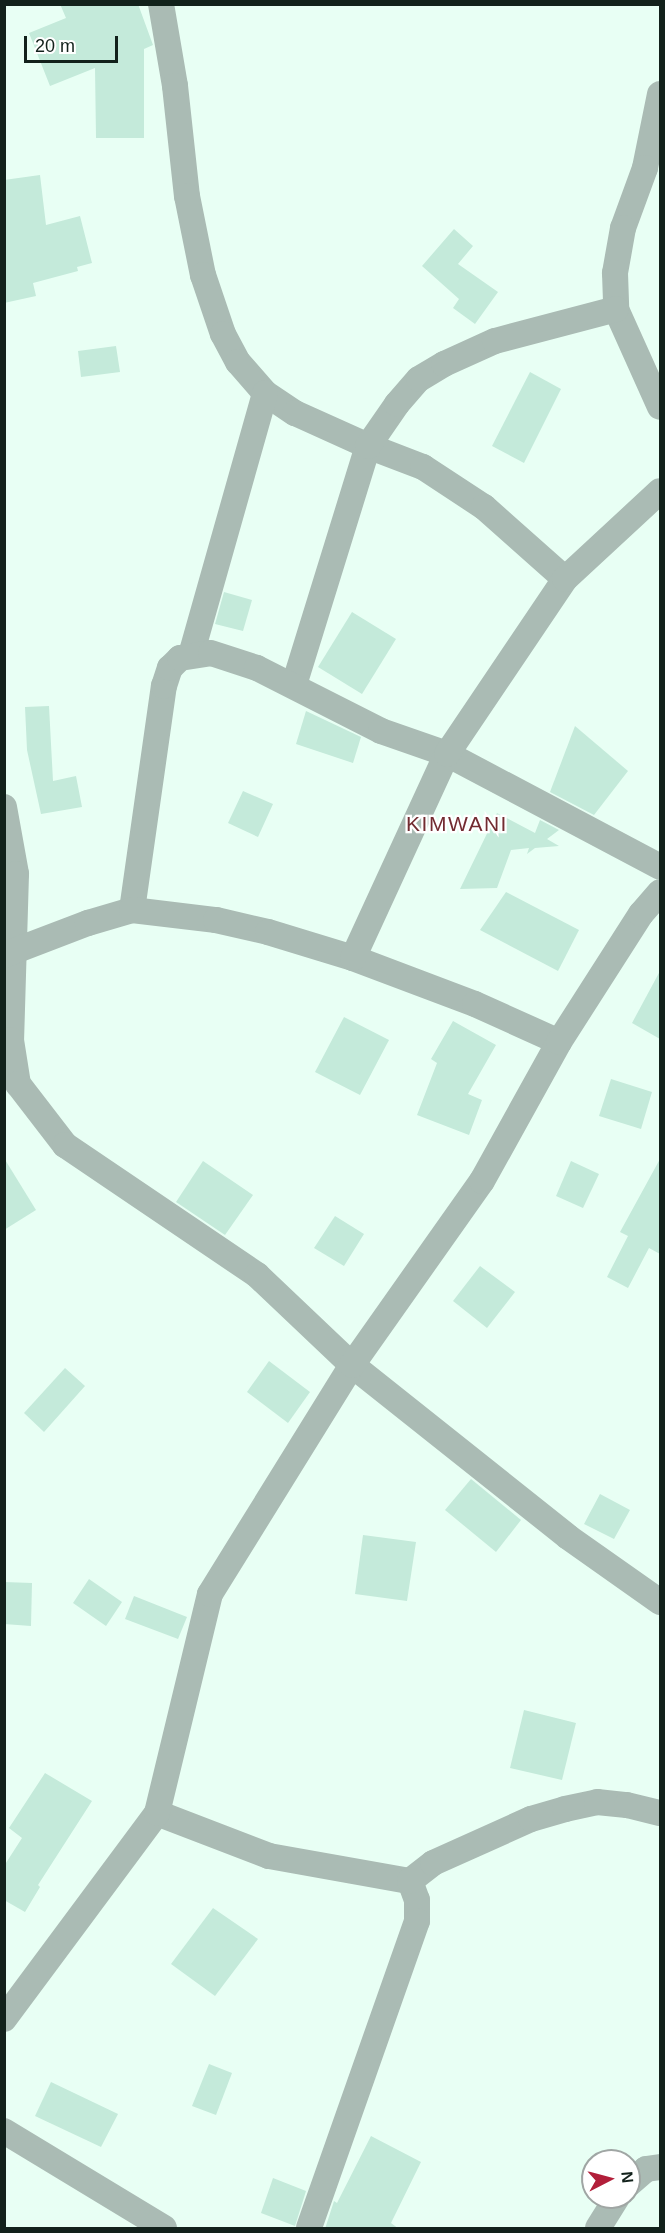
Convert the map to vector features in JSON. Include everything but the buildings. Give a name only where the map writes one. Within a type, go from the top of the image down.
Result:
[{"type":"street","points":[[161,4],[175,86],[187,196],[203,275],[223,334],[238,362],[265,393],[295,413],[368,446],[423,467],[484,507],[566,579]]},
{"type":"street","points":[[660,94],[645,168],[623,228],[615,273],[616,309],[660,407]]},
{"type":"street","points":[[294,685],[368,446],[404,396],[419,379],[444,364],[495,341],[616,309]]},
{"type":"street","points":[[191,655],[265,393]]},
{"type":"street","points":[[353,958],[447,754],[566,579],[660,491]]},
{"type":"street","points":[[132,910],[164,686],[170,668],[180,658],[210,653],[257,668],[381,730],[447,754],[660,867]]},
{"type":"street","points":[[4,807],[16,874],[9,953],[11,1040],[18,1084],[65,1145],[256,1275],[352,1365],[568,1537],[660,1602]]},
{"type":"street","points":[[4,2019],[157,1813],[210,1594],[352,1365],[482,1181],[559,1042],[651,918],[660,892]]},
{"type":"street","points":[[9,953],[88,923],[132,910],[216,920],[268,932],[353,958],[476,1004],[559,1042]]},
{"type":"street","points":[[157,1813],[269,1856],[410,1881],[433,1863],[531,1819],[565,1809],[597,1802],[627,1805],[660,1813]]},
{"type":"street","points":[[309,2229],[417,1921],[417,1900],[410,1881]]},
{"type":"street","points":[[4,2131],[164,2229]]},
{"type":"street","points":[[641,2173],[646,2169],[660,2168]]},
{"type":"street","points":[[598,2229],[610,2209]]},
{"type":"district","name":"KIMWANI","points":[[457,824]]}]
